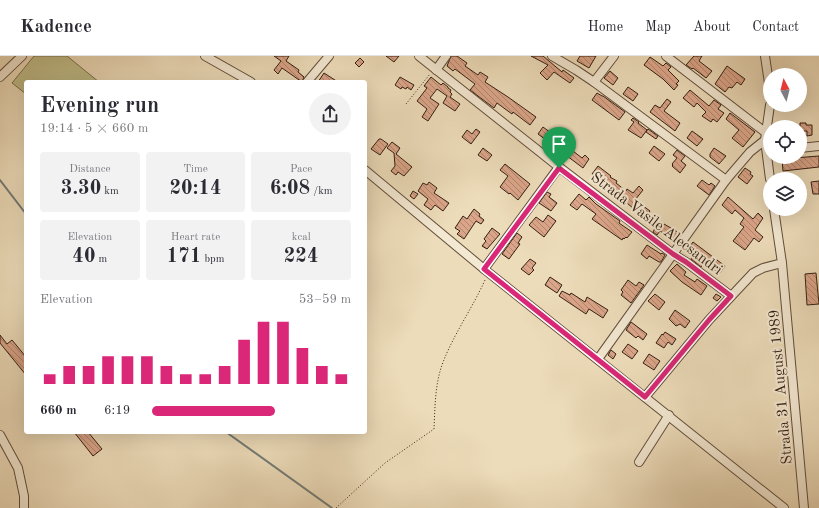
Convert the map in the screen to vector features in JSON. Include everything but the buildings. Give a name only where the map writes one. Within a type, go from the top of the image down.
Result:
[{"type":"street","points":[[0,77],[22,56]]},
{"type":"street","points":[[205,56],[247,80]]},
{"type":"street","points":[[309,80],[329,56]]},
{"type":"street","name":"Strada Vasile Alecsandri","points":[[419,56],[559,168],[731,296]]},
{"type":"street","points":[[435,69],[446,56]]},
{"type":"street","points":[[552,56],[594,82],[726,180]]},
{"type":"street","points":[[594,82],[614,56]]},
{"type":"street","points":[[666,56],[763,134]]},
{"type":"street","points":[[765,57],[767,68]]},
{"type":"street","points":[[598,359],[726,180],[763,138]]},
{"type":"street","points":[[807,147],[819,146]]},
{"type":"street","points":[[486,271],[559,168]]},
{"type":"street","points":[[367,172],[486,271],[669,415],[784,508]]},
{"type":"street","name":"Strada 31 August 1989","points":[[775,216],[782,263],[804,508]]},
{"type":"street","points":[[645,397],[709,320],[753,273],[762,268],[782,263]]},
{"type":"street","points":[[640,462],[669,415]]},
{"type":"street","points":[[0,435],[18,468],[24,496],[24,508]]},
{"type":"path","points":[[406,104],[435,69]]},
{"type":"path","points":[[336,508],[385,463],[434,429],[437,382],[442,365],[476,301],[486,271]]},
{"type":"shaded area","points":[[34,56],[67,56],[97,80],[24,80],[24,92],[12,83]]},
{"type":"waterway","points":[[0,180],[24,211]]},
{"type":"waterway","points":[[229,434],[332,508]]},
{"type":"route","points":[[559,168],[731,296],[645,397],[484,269],[559,168]]}]
